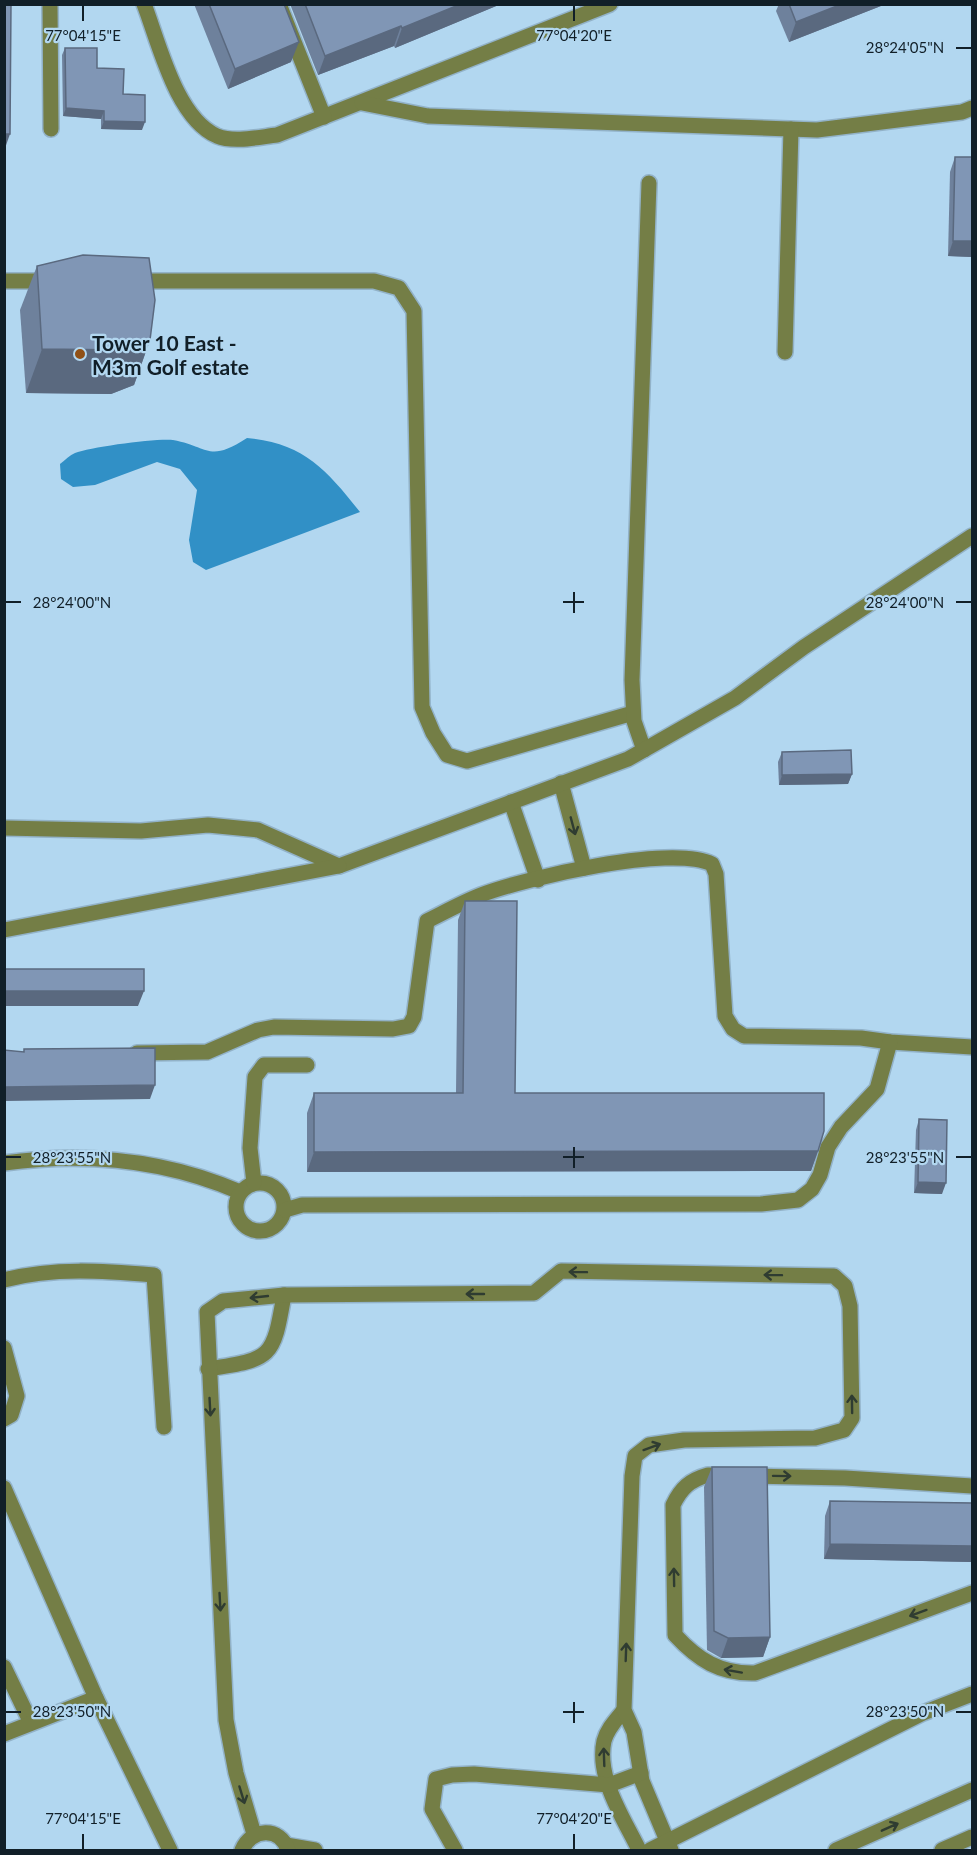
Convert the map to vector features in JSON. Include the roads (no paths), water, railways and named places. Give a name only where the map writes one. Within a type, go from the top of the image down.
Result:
[{"type":"street","points":[[50,4],[51,129]]},
{"type":"street","points":[[144,4],[181,99],[195,119],[217,136],[242,139],[277,135],[610,4]]},
{"type":"street","points":[[279,4],[324,117]]},
{"type":"street","points":[[362,103],[428,116],[817,130],[962,112],[972,108]]},
{"type":"street","points":[[785,351],[791,129]]},
{"type":"street","points":[[644,750],[633,713],[632,680],[649,183]]},
{"type":"street","points":[[4,281],[64,281]]},
{"type":"street","points":[[112,281],[374,281],[399,288],[414,311],[423,707],[433,733],[447,755],[467,761],[633,713]]},
{"type":"street","points":[[4,930],[339,866],[628,759],[735,698],[804,647],[972,536]]},
{"type":"street","points":[[561,783],[584,868]]},
{"type":"street","points":[[511,802],[538,880]]},
{"type":"street","points":[[4,828],[141,831],[208,825],[258,830],[339,866]]},
{"type":"street","points":[[124,1053],[207,1052],[258,1030],[274,1027],[327,1025],[393,1029],[409,1026],[414,1017],[427,921],[483,894],[584,868],[642,858],[701,858],[712,864],[716,874],[724,1016],[733,1029],[744,1036],[861,1038],[972,1047]]},
{"type":"street","points":[[285,1210],[302,1205],[761,1204],[798,1200],[813,1189],[820,1175],[828,1147],[842,1126],[877,1089],[890,1042]]},
{"type":"street","points":[[254,1183],[250,1148],[255,1077],[258,1070],[264,1065],[307,1065]]},
{"type":"street","points":[[4,1163],[126,1160],[206,1178],[240,1192]]},
{"type":"street","points":[[262,1182],[277,1188],[285,1202],[282,1218],[271,1229],[248,1228],[237,1215],[237,1200],[240,1192],[254,1183],[262,1182]]},
{"type":"street","points":[[4,1280],[36,1272],[100,1271],[154,1275],[164,1426]]},
{"type":"street","points":[[254,1834],[236,1773],[226,1720],[207,1312],[223,1301],[284,1295],[534,1293],[561,1271],[834,1276],[845,1286],[850,1306],[852,1418],[844,1430],[815,1438],[684,1440],[649,1445],[635,1456],[632,1476],[624,1710],[634,1732],[641,1773],[669,1847]]},
{"type":"street","points":[[208,1369],[247,1363],[267,1353],[277,1337],[284,1295]]},
{"type":"street","points":[[4,1348],[17,1396],[11,1415],[4,1419]]},
{"type":"street","points":[[972,1486],[845,1478],[708,1475],[692,1480],[679,1493],[673,1505],[675,1635],[705,1664],[734,1673],[754,1673],[972,1593]]},
{"type":"street","points":[[4,1488],[96,1698],[170,1851]]},
{"type":"street","points":[[4,1667],[32,1723]]},
{"type":"street","points":[[651,1851],[669,1847],[923,1713],[972,1694]]},
{"type":"street","points":[[4,1734],[96,1698]]},
{"type":"street","points":[[624,1710],[608,1729],[604,1742],[603,1762],[609,1785],[639,1851]]},
{"type":"street","points":[[455,1851],[432,1809],[436,1779],[452,1774],[474,1774],[609,1785],[641,1773]]},
{"type":"street","points":[[836,1851],[972,1790]]},
{"type":"street","points":[[242,1851],[254,1834],[261,1832],[276,1834],[287,1848],[315,1851]]},
{"type":"street","points":[[942,1851],[972,1837]]},
{"type":"water","points":[[247,438],[284,446],[312,461],[336,483],[360,512],[206,570],[193,562],[189,540],[197,490],[180,469],[157,462],[95,485],[73,487],[61,479],[60,464],[73,454],[94,448],[153,440],[173,440],[216,451],[234,446]]},
{"type":"place","name":"Tower 10 East - M3m Golf estate","points":[[80,354]]}]
